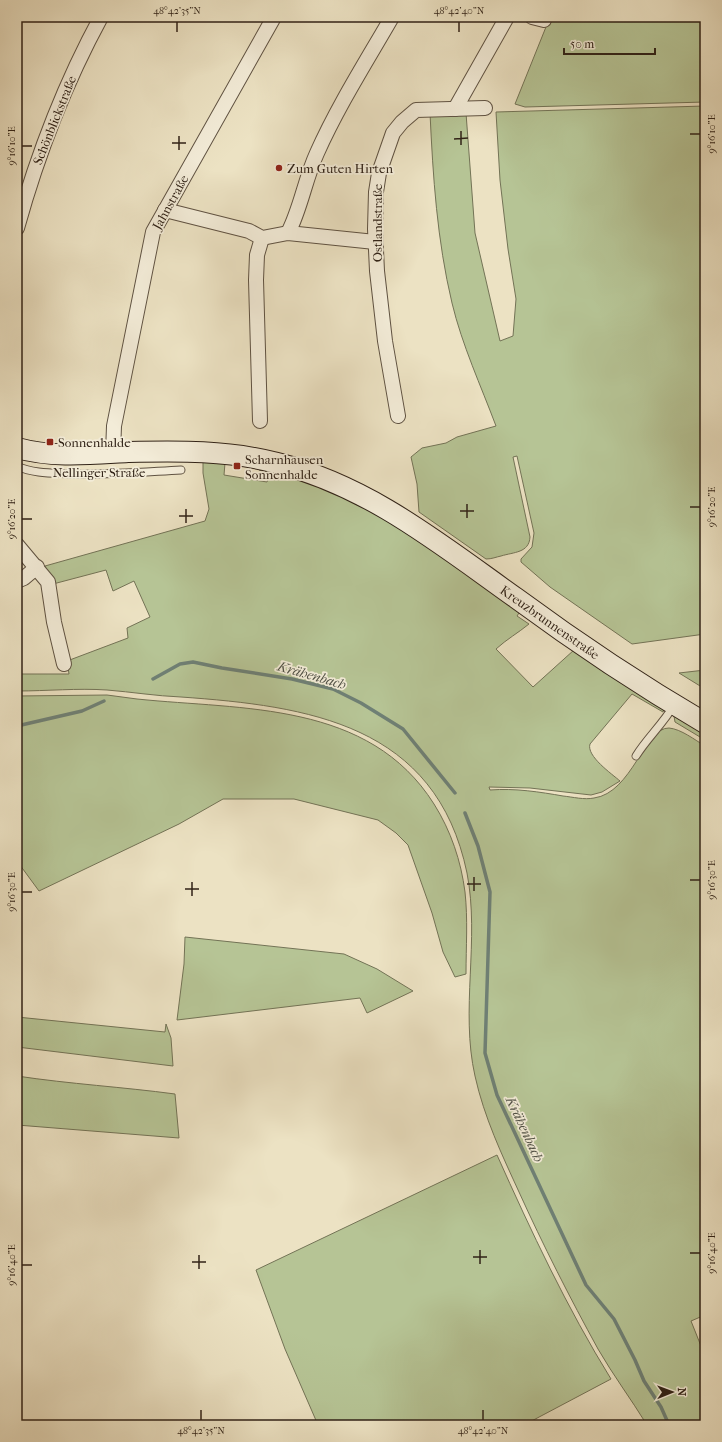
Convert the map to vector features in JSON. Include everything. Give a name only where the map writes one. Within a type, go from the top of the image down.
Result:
[{"type":"main road","name":"Nellinger Straße","points":[[17,448],[53,454],[200,451],[257,458],[300,469],[331,480],[362,494],[400,516]]},
{"type":"main road","name":"Kreuzbrunnenstraße","points":[[400,516],[574,640],[705,724]]},
{"type":"street","name":"Schönblickstraße","points":[[17,228],[48,128],[66,87],[101,17]]},
{"type":"street","name":"Jahnstraße","points":[[113,453],[114,426],[152,235],[274,17]]},
{"type":"street","points":[[288,233],[294,222],[312,164],[326,134],[392,17]]},
{"type":"street","points":[[455,109],[508,17]]},
{"type":"street","name":"Ostlandstraße","points":[[398,416],[382,316],[375,242],[377,179],[393,133],[402,122],[417,109],[485,108]]},
{"type":"street","points":[[165,210],[249,231],[262,238],[288,233],[375,242]]},
{"type":"street","points":[[260,421],[256,255],[262,238]]},
{"type":"street","points":[[17,545],[37,567],[49,585],[54,622],[64,664]]},
{"type":"street","points":[[17,581],[24,578],[37,567]]},
{"type":"lane","name":"Nellinger Straße","points":[[17,466],[33,472],[76,474],[119,474],[181,470]]},
{"type":"lane","points":[[636,756],[652,734],[666,720],[674,705]]},
{"type":"green space","points":[[550,17],[705,17],[705,102],[525,107],[515,104]]},
{"type":"green space","points":[[705,106],[705,634],[632,644],[550,587],[521,562],[521,559],[532,547],[534,533],[517,456],[513,457],[530,537],[527,546],[524,549],[486,559],[419,512],[417,484],[411,457],[422,448],[446,443],[457,437],[496,426],[472,365],[452,303],[436,208],[430,113],[466,113],[475,233],[500,341],[513,336],[516,299],[508,249],[500,180],[496,112]]},
{"type":"green space","points":[[203,458],[225,463],[224,475],[267,482],[270,473],[259,470],[260,465],[369,505],[521,610],[517,616],[529,624],[496,649],[533,687],[574,650],[664,708],[663,712],[632,694],[590,744],[592,754],[596,759],[620,781],[602,792],[591,795],[530,788],[489,787],[490,790],[518,790],[586,799],[594,798],[607,794],[618,785],[652,738],[660,731],[669,728],[678,730],[705,746],[705,1315],[691,1321],[705,1356],[705,1425],[647,1425],[604,1359],[567,1291],[547,1252],[500,1150],[483,1106],[475,1076],[471,1051],[469,1000],[472,924],[467,873],[451,823],[427,784],[396,754],[360,732],[319,717],[275,707],[228,701],[107,690],[85,689],[17,691],[17,672],[18,674],[69,674],[67,661],[128,638],[127,628],[150,617],[134,581],[113,591],[106,570],[53,584],[45,566],[205,521],[209,509],[203,473]]},
{"type":"green space","points":[[705,670],[705,689],[679,673]]},
{"type":"green space","points":[[107,695],[260,710],[301,717],[339,728],[375,746],[407,770],[434,804],[440,814],[458,858],[466,902],[466,974],[455,977],[443,952],[432,913],[408,845],[396,833],[378,820],[294,799],[223,799],[179,824],[39,891],[17,861],[17,696]]},
{"type":"green space","points":[[674,716],[705,731],[705,740],[675,722]]},
{"type":"green space","points":[[185,937],[344,954],[377,969],[413,991],[367,1013],[360,998],[177,1020],[184,964]]},
{"type":"green space","points":[[17,1017],[165,1032],[166,1024],[171,1038],[173,1066],[17,1047]]},
{"type":"green space","points":[[17,1076],[175,1094],[179,1138],[17,1125]]},
{"type":"green space","points":[[497,1155],[550,1269],[579,1325],[611,1379],[524,1425],[318,1425],[285,1349],[256,1270]]},
{"type":"waterway","name":"Krähenbach","points":[[153,679],[180,664],[193,662],[292,679],[333,689],[361,703],[403,729],[455,793]]},
{"type":"waterway","name":"Krähenbach","points":[[17,726],[82,711],[104,701]]},
{"type":"waterway","name":"Krähenbach","points":[[465,813],[478,846],[490,892],[485,1053],[497,1095],[586,1285],[614,1319],[644,1381],[661,1407],[669,1425]]},
{"type":"place","name":"Zum Guten Hirten","points":[[279,168]]},
{"type":"place","name":"Sonnenhalde","points":[[50,442]]},
{"type":"place","name":"Scharnhausen Sonnenhalde","points":[[237,466]]}]
